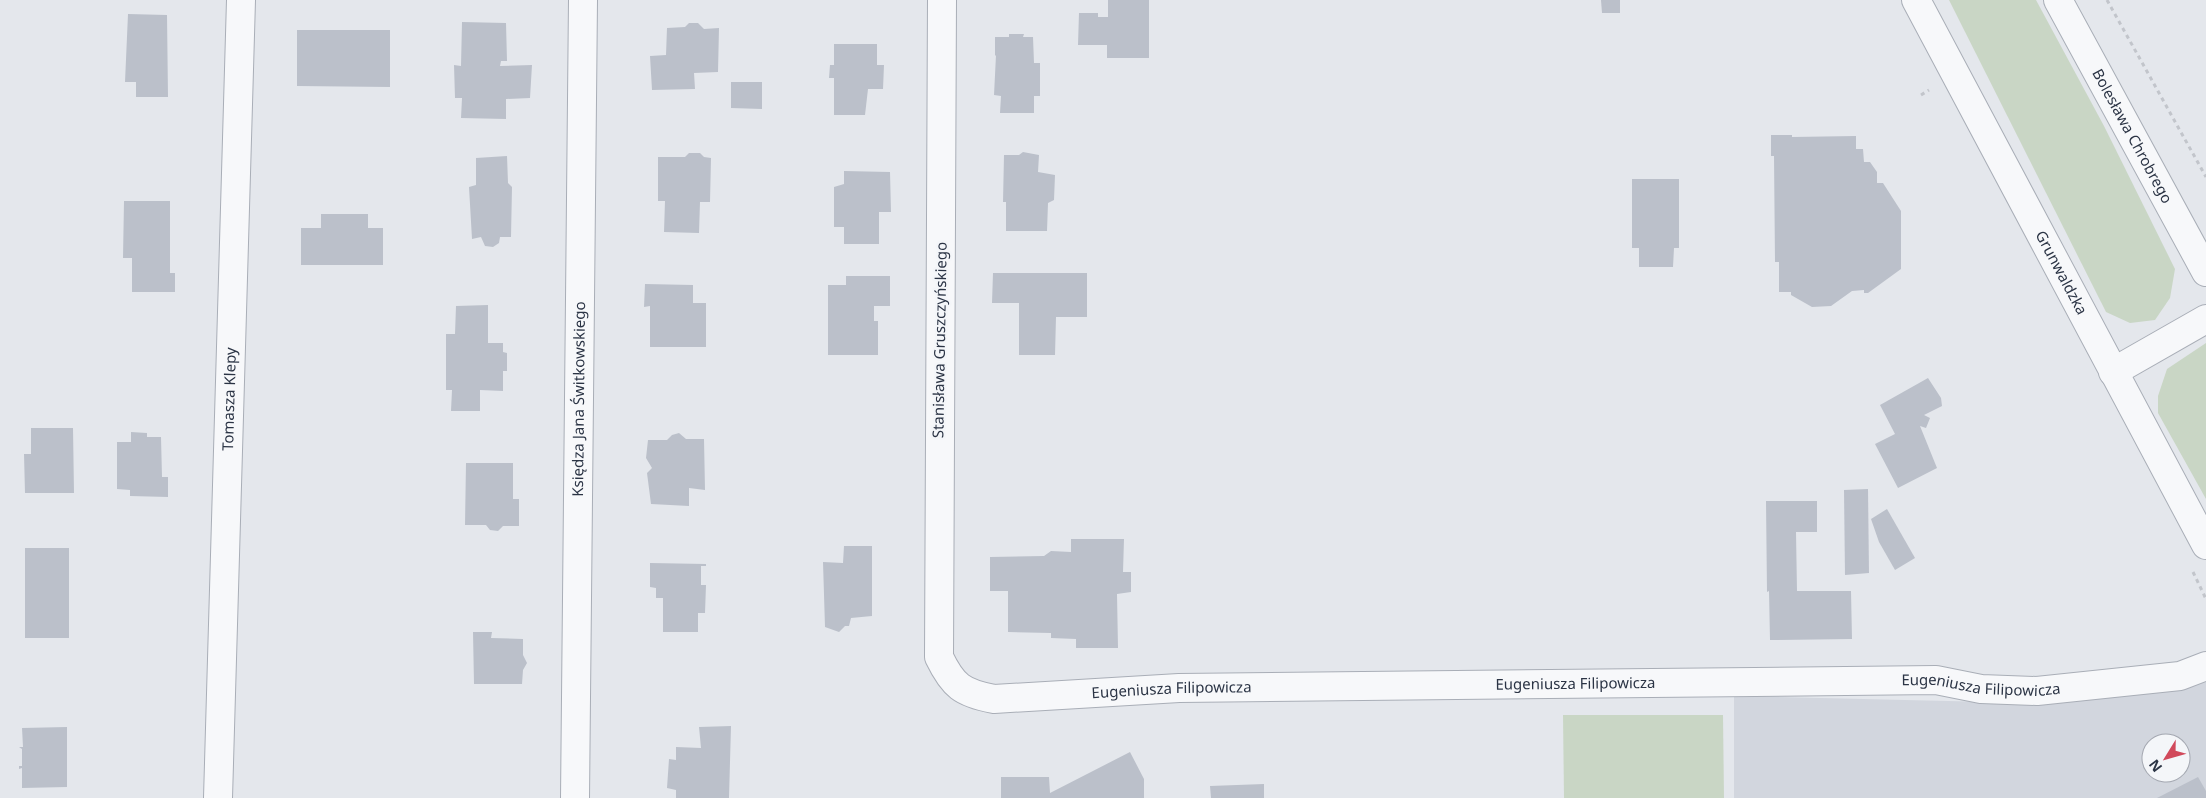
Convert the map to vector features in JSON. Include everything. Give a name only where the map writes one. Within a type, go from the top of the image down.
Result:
[{"type":"street","name":"Tomasza Klepy","points":[[218,798],[241,0]]},
{"type":"street","name":"Księdza Jana Świtkowskiego","points":[[575,798],[584,0]]},
{"type":"street","name":"Stanisława Gruszczyńskiego","points":[[942,0],[938,623],[939,657],[949,677]]},
{"type":"street","name":"Grunwaldzka","points":[[1916,0],[2206,545]]},
{"type":"street","name":"Bolesława Chrobrego","points":[[2058,0],[2206,272]]},
{"type":"street","points":[[2114,372],[2206,319]]},
{"type":"street","name":"Eugeniusza Filipowicza","points":[[949,677],[970,695],[994,699],[1179,688],[1936,680],[1981,690],[2037,691],[2180,676],[2206,666]]},
{"type":"path","points":[[2107,0],[2206,177]]},
{"type":"shaded area","points":[[2206,671],[2206,798],[1734,798],[1734,696],[1990,702]]},
{"type":"green space","points":[[1949,0],[2036,0],[2104,126],[2175,269],[2170,298],[2155,320],[2130,323],[2106,312]]},
{"type":"green space","points":[[2206,343],[2206,499],[2158,413],[2158,396],[2167,369]]},
{"type":"green space","points":[[1563,715],[1723,715],[1724,798],[1564,798]]},
{"type":"building","points":[[1108,0],[1149,0],[1149,58],[1107,58],[1107,45],[1078,45],[1079,13],[1098,13],[1098,17],[1108,17]]},
{"type":"building","points":[[1601,0],[1620,0],[1620,13],[1602,13]]},
{"type":"building","points":[[128,14],[167,15],[168,97],[136,97],[136,82],[125,82]]},
{"type":"building","points":[[462,22],[506,23],[507,61],[501,61],[500,66],[532,65],[530,98],[506,99],[506,119],[461,118],[462,98],[455,98],[454,65],[461,66]]},
{"type":"building","points":[[689,23],[698,23],[704,29],[719,28],[718,72],[694,73],[695,89],[652,90],[650,56],[666,55],[667,28],[685,27]]},
{"type":"building","points":[[297,30],[390,30],[390,87],[297,86]]},
{"type":"building","points":[[1009,34],[1024,34],[1023,37],[1033,37],[1034,63],[1040,63],[1040,96],[1034,96],[1034,113],[1000,113],[1001,96],[994,95],[995,37],[1009,37]]},
{"type":"building","points":[[834,44],[877,44],[877,65],[884,65],[883,89],[868,89],[865,115],[834,115],[834,78],[829,78],[830,65],[834,65]]},
{"type":"building","points":[[731,82],[762,82],[762,109],[731,108]]},
{"type":"building","points":[[1771,135],[1792,135],[1792,137],[1856,136],[1856,149],[1863,149],[1864,162],[1870,162],[1877,172],[1877,183],[1883,183],[1901,211],[1901,269],[1868,293],[1864,293],[1864,290],[1852,291],[1831,306],[1812,307],[1791,295],[1791,292],[1779,292],[1779,262],[1775,262],[1774,156],[1771,156]]},
{"type":"building","points":[[1023,152],[1039,155],[1038,172],[1055,175],[1054,200],[1048,203],[1047,231],[1006,231],[1006,202],[1003,202],[1004,155],[1019,155]]},
{"type":"building","points":[[689,153],[700,153],[704,157],[711,158],[710,202],[700,202],[699,233],[664,232],[665,201],[658,201],[658,157],[685,157]]},
{"type":"building","points":[[507,156],[508,183],[512,187],[511,237],[500,237],[499,243],[493,247],[485,246],[481,237],[472,239],[469,187],[476,185],[476,158]]},
{"type":"building","points":[[844,171],[890,172],[891,212],[879,212],[879,244],[844,244],[844,227],[834,227],[834,187],[844,184]]},
{"type":"building","points":[[1632,179],[1679,179],[1679,248],[1674,248],[1673,267],[1639,267],[1639,248],[1632,248]]},
{"type":"building","points":[[124,201],[170,201],[170,273],[175,273],[175,292],[132,292],[132,258],[123,258]]},
{"type":"building","points":[[321,214],[368,214],[368,228],[383,228],[383,265],[301,265],[301,228],[321,228]]},
{"type":"building","points":[[993,273],[1087,273],[1087,317],[1056,317],[1055,355],[1019,355],[1019,303],[992,303]]},
{"type":"building","points":[[846,276],[890,276],[890,306],[874,306],[874,321],[878,321],[878,355],[828,355],[828,285],[846,285]]},
{"type":"building","points":[[645,284],[693,285],[693,303],[706,303],[706,347],[650,347],[650,306],[644,307]]},
{"type":"building","points":[[488,305],[488,343],[503,343],[503,352],[507,353],[507,371],[503,371],[503,391],[480,390],[480,411],[451,411],[452,390],[446,390],[446,334],[455,334],[456,306]]},
{"type":"building","points":[[1928,378],[1941,398],[1942,406],[1924,415],[1930,418],[1926,428],[1920,426],[1937,468],[1898,488],[1875,444],[1895,434],[1880,405]]},
{"type":"building","points":[[31,428],[73,428],[74,493],[25,493],[24,454],[31,454]]},
{"type":"building","points":[[131,432],[147,433],[147,437],[161,437],[162,477],[168,477],[168,497],[130,496],[130,490],[117,489],[117,442],[131,442]]},
{"type":"building","points":[[679,433],[686,439],[704,439],[705,490],[689,488],[689,506],[651,504],[647,473],[652,468],[646,458],[648,440],[667,440],[672,435]]},
{"type":"building","points":[[466,463],[513,463],[513,499],[519,499],[519,526],[503,526],[498,531],[490,530],[486,525],[465,525]]},
{"type":"building","points":[[1868,489],[1869,573],[1845,575],[1844,490]]},
{"type":"building","points":[[1766,501],[1817,501],[1817,532],[1796,532],[1797,591],[1851,591],[1852,639],[1770,640],[1769,591],[1767,592]]},
{"type":"building","points":[[1887,509],[1915,558],[1895,570],[1879,542],[1871,519]]},
{"type":"building","points":[[1071,539],[1124,539],[1123,572],[1131,572],[1131,592],[1117,594],[1118,648],[1076,648],[1076,639],[1051,638],[1051,633],[1008,632],[1008,591],[990,591],[990,557],[1044,556],[1051,551],[1071,552]]},
{"type":"building","points":[[844,546],[872,546],[872,616],[851,618],[849,626],[845,626],[839,632],[825,627],[823,562],[843,563]]},
{"type":"building","points":[[25,548],[69,548],[69,638],[25,638]]},
{"type":"building","points":[[650,563],[706,564],[706,566],[701,566],[701,585],[706,585],[705,613],[698,613],[698,632],[663,632],[663,598],[656,598],[656,588],[650,587]]},
{"type":"building","points":[[473,632],[492,632],[491,638],[523,639],[523,655],[527,663],[523,670],[522,684],[474,684]]},
{"type":"building","points":[[731,726],[729,798],[676,798],[676,790],[667,788],[669,759],[676,760],[676,747],[701,748],[699,727]]},
{"type":"building","points":[[67,727],[67,787],[22,788],[22,768],[19,769],[19,766],[22,766],[22,749],[19,747],[23,747],[22,728]]},
{"type":"building","points":[[1130,752],[1144,779],[1144,798],[1001,798],[1001,777],[1049,777],[1050,793]]},
{"type":"building","points":[[2198,777],[2206,791],[2206,798],[2157,798],[2186,783],[2191,783],[2191,781]]},
{"type":"building","points":[[1264,784],[1264,798],[1211,798],[1210,786]]}]
